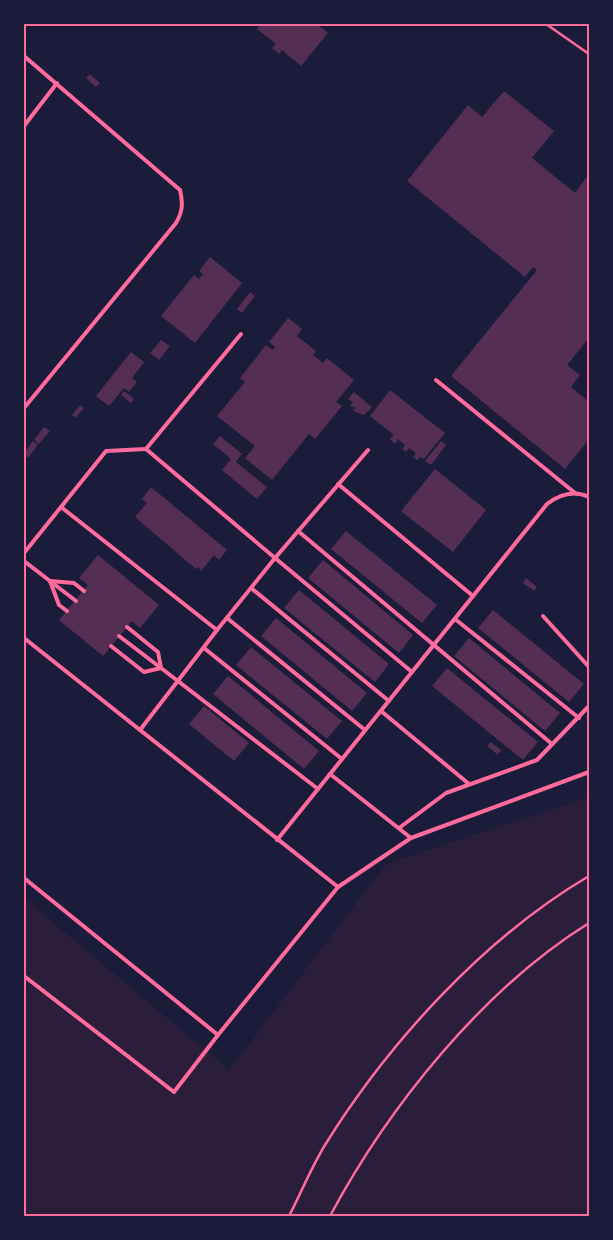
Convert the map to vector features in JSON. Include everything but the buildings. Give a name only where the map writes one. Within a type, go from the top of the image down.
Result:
[{"type":"lane","points":[[24,56],[58,83],[180,190],[183,203],[182,212],[176,223],[24,408]]},
{"type":"lane","points":[[24,126],[58,83]]},
{"type":"lane","points":[[146,449],[241,334]]},
{"type":"lane","points":[[436,380],[575,493],[589,497]]},
{"type":"lane","points":[[24,553],[106,451],[146,449],[412,672]]},
{"type":"lane","points":[[140,730],[275,558],[368,450]]},
{"type":"lane","points":[[338,484],[473,596]]},
{"type":"lane","points":[[277,840],[547,504],[560,496],[575,493]]},
{"type":"lane","points":[[61,507],[217,630]]},
{"type":"lane","points":[[298,531],[552,744]]},
{"type":"lane","points":[[24,561],[76,601]]},
{"type":"lane","points":[[50,581],[74,584],[84,591]]},
{"type":"lane","points":[[50,581],[59,605],[67,611]]},
{"type":"lane","points":[[251,588],[389,701]]},
{"type":"lane","points":[[543,616],[589,668]]},
{"type":"lane","points":[[227,618],[366,730]]},
{"type":"lane","points":[[455,619],[579,718]]},
{"type":"lane","points":[[127,627],[158,652],[161,668]]},
{"type":"lane","points":[[119,636],[318,789]]},
{"type":"lane","points":[[24,638],[338,887]]},
{"type":"lane","points":[[111,646],[144,672],[161,668]]},
{"type":"lane","points":[[204,648],[342,759]]},
{"type":"lane","points":[[399,828],[446,793],[537,760],[589,706]]},
{"type":"lane","points":[[381,710],[469,784]]},
{"type":"lane","points":[[24,976],[174,1092],[338,887],[411,838],[589,772]]},
{"type":"lane","points":[[330,774],[411,838]]},
{"type":"lane","points":[[24,878],[218,1035]]},
{"type":"path","points":[[546,24],[589,54]]},
{"type":"path","points":[[288,1216],[325,1146],[369,1082],[426,1013],[474,964],[527,919],[589,876]]},
{"type":"path","points":[[330,1216],[356,1172],[381,1136],[421,1079],[453,1040],[526,970],[589,923]]},
{"type":"shaded area","points":[[589,797],[589,1216],[24,1216],[24,898],[229,1070],[386,864]]}]
